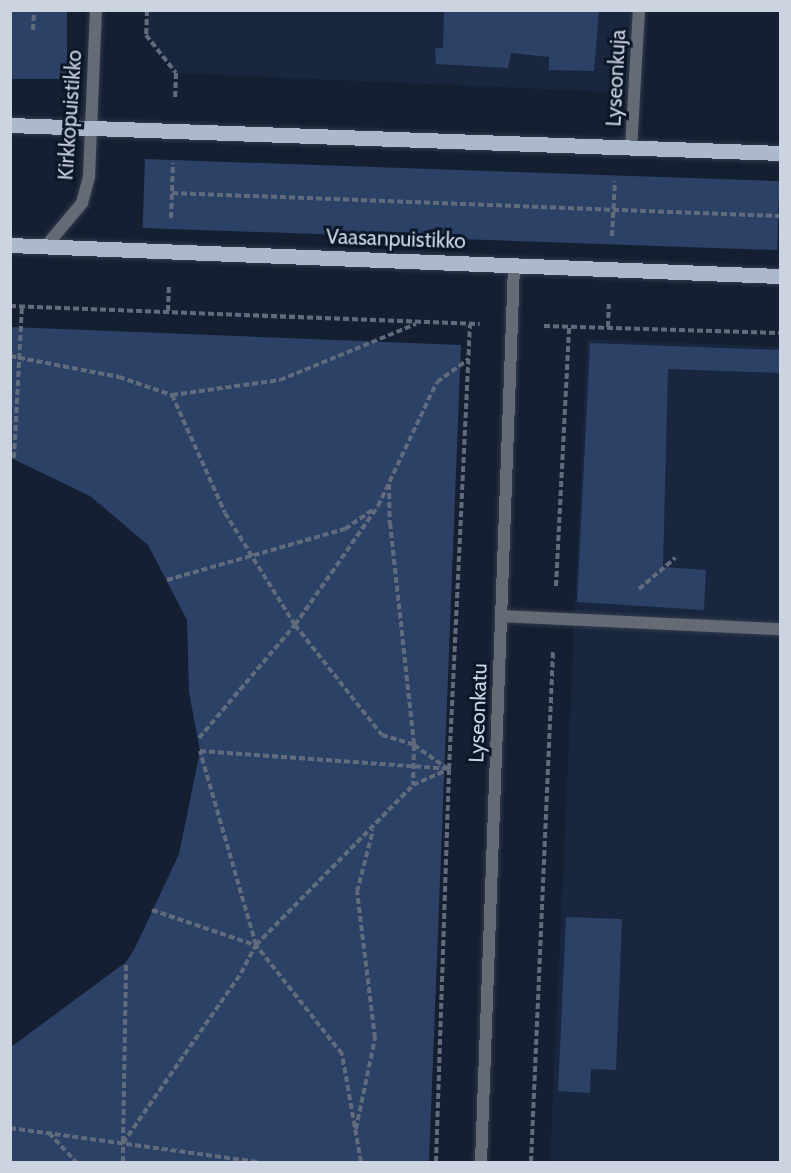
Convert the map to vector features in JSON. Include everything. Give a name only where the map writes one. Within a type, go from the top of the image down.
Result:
[{"type":"main road","points":[[10,125],[780,153]]},
{"type":"main road","name":"Vaasanpuistikko","points":[[10,244],[780,276]]},
{"type":"street","name":"Kirkkopuistikko","points":[[46,246],[82,203],[89,176],[96,10]]},
{"type":"street","name":"Lyseonkuja","points":[[624,147],[639,10]]},
{"type":"street","name":"Lyseonkatu","points":[[481,1162],[514,265]]},
{"type":"street","points":[[501,616],[780,629]]},
{"type":"path","points":[[33,30],[34,10]]},
{"type":"path","points":[[608,327],[614,209],[624,147]]},
{"type":"path","points":[[172,192],[780,216]]},
{"type":"path","points":[[10,306],[417,324],[512,325]]},
{"type":"path","points":[[14,458],[22,306]]},
{"type":"path","points":[[10,356],[21,356],[119,377],[172,395],[280,380],[417,324]]},
{"type":"path","points":[[436,1162],[448,769],[470,324]]},
{"type":"path","points":[[531,1162],[568,326],[780,333]]},
{"type":"path","points":[[199,738],[295,625],[378,506],[436,382],[470,358]]},
{"type":"path","points":[[172,395],[225,513],[295,625],[382,735],[414,745],[448,769]]},
{"type":"path","points":[[389,483],[390,523],[414,745],[413,785]]},
{"type":"path","points":[[166,580],[345,529],[378,506]]},
{"type":"path","points":[[361,1162],[342,1054],[256,945],[200,751],[448,769]]},
{"type":"path","points":[[123,1143],[241,973],[256,945],[373,829],[413,785],[448,769]]},
{"type":"path","points":[[355,1132],[375,1038],[357,892],[373,829]]},
{"type":"path","points":[[152,910],[256,945]]},
{"type":"path","points":[[123,1162],[126,962]]},
{"type":"path","points":[[10,1128],[257,1162]]},
{"type":"path","points":[[49,1132],[76,1162]]},
{"type":"shaded area","points":[[10,11],[67,11],[67,79],[10,79]]},
{"type":"shaded area","points":[[147,11],[639,11],[634,93],[176,73],[146,35]]},
{"type":"shaded area","points":[[444,11],[599,11],[594,71],[549,70],[549,57],[511,53],[508,68],[436,64],[435,48],[443,48]]},
{"type":"shaded area","points":[[145,159],[780,181],[777,250],[143,228]]},
{"type":"shaded area","points":[[11,327],[461,345],[429,1162],[11,1162],[11,1047],[126,962],[135,948],[179,854],[200,751],[189,692],[187,620],[148,545],[90,496],[11,458]]},
{"type":"shaded area","points":[[587,339],[780,347],[780,1162],[550,1162]]},
{"type":"shaded area","points":[[590,343],[780,350],[780,373],[668,369],[663,567],[706,570],[704,610],[577,602]]},
{"type":"shaded area","points":[[566,917],[622,919],[616,1070],[591,1069],[590,1093],[558,1091]]}]
